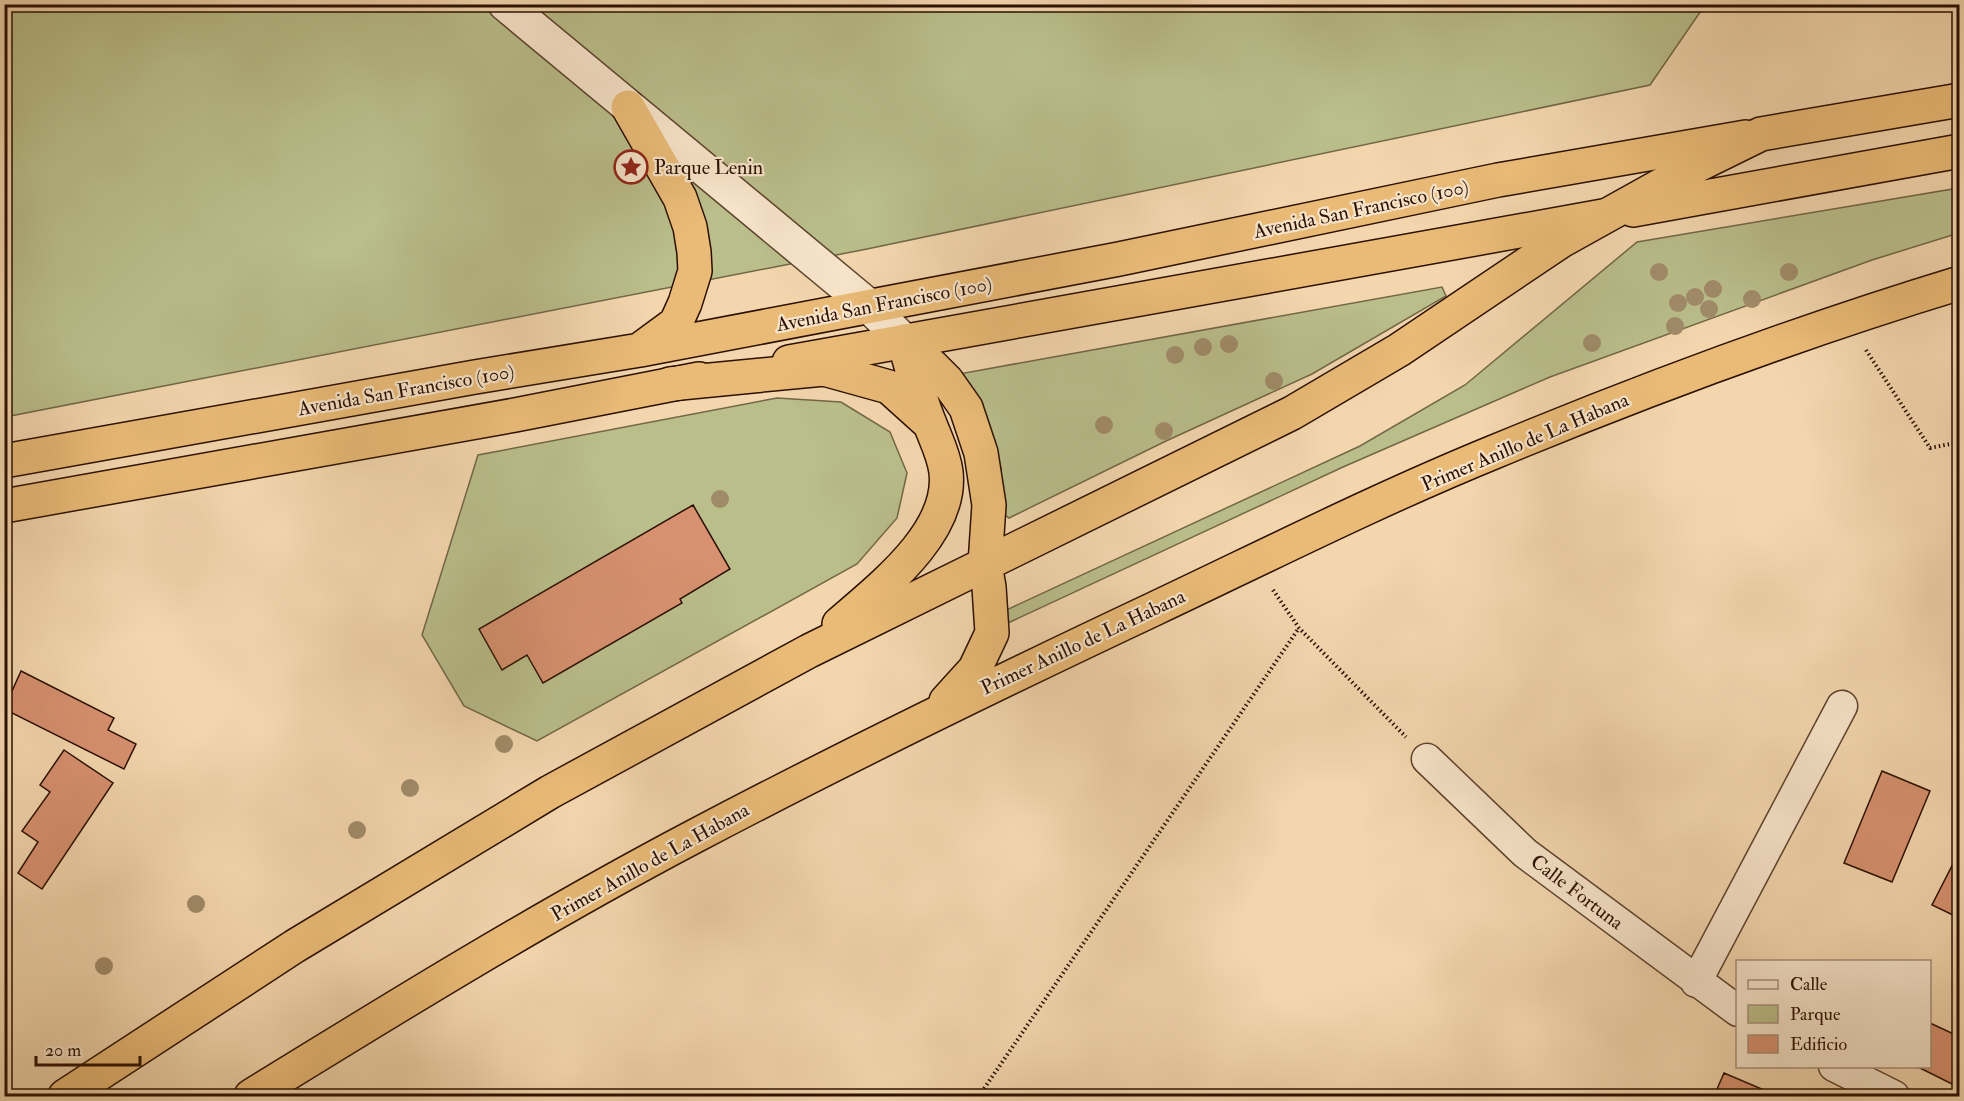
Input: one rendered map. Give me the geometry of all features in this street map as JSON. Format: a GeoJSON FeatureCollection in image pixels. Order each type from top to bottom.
{"type":"FeatureCollection","features":[{"type":"Feature","properties":{"kind":"highway","name":"Avenida San Francisco (100)"},"geometry":{"type":"LineString","coordinates":[[4,461],[640,350],[1119,259],[1498,180],[1959,100]]}},
{"type":"Feature","properties":{"kind":"highway"},"geometry":{"type":"LineString","coordinates":[[628,107],[680,198],[690,227],[695,271],[676,323],[640,350]]}},
{"type":"Feature","properties":{"kind":"highway"},"geometry":{"type":"LineString","coordinates":[[65,1096],[295,946],[550,792],[809,651],[1292,413],[1399,350],[1561,241],[1694,166],[1761,134]]}},
{"type":"Feature","properties":{"kind":"highway","name":"Avenida San Francisco (100)"},"geometry":{"type":"LineString","coordinates":[[4,506],[1959,151]]}},
{"type":"Feature","properties":{"kind":"highway","name":"Primer Anillo de La Habana"},"geometry":{"type":"LineString","coordinates":[[251,1096],[422,990],[599,888],[934,713],[1259,559],[1491,454],[1661,386],[1846,319],[1959,283]]}},
{"type":"Feature","properties":{"kind":"highway"},"geometry":{"type":"LineString","coordinates":[[809,651],[916,550],[935,523],[945,496],[946,474],[943,455],[929,424],[904,341]]}},
{"type":"Feature","properties":{"kind":"highway"},"geometry":{"type":"LineString","coordinates":[[904,341],[947,381],[966,408],[981,453],[989,505],[985,564],[992,633],[975,669],[934,713]]}},
{"type":"Feature","properties":{"kind":"highway"},"geometry":{"type":"LineString","coordinates":[[669,384],[825,369],[889,387],[929,424]]}},
{"type":"Feature","properties":{"kind":"street"},"geometry":{"type":"LineString","coordinates":[[505,4],[869,306],[904,341]]}},
{"type":"Feature","properties":{"kind":"street"},"geometry":{"type":"LineString","coordinates":[[1696,982],[1842,706]]}},
{"type":"Feature","properties":{"kind":"street","name":"Calle Fortuna"},"geometry":{"type":"LineString","coordinates":[[1427,759],[1525,853],[1736,1010]]}},
{"type":"Feature","properties":{"kind":"street"},"geometry":{"type":"LineString","coordinates":[[1838,1068],[1894,1096]]}},
{"type":"Feature","properties":{"kind":"path"},"geometry":{"type":"LineString","coordinates":[[1846,319],[1929,448],[1959,442]]}},
{"type":"Feature","properties":{"kind":"path"},"geometry":{"type":"LineString","coordinates":[[1259,559],[1276,596],[1299,628],[1427,759]]}},
{"type":"Feature","properties":{"kind":"path"},"geometry":{"type":"LineString","coordinates":[[979,1096],[1299,628]]}},
{"type":"Feature","properties":{"kind":"green space","name":"Parque Lenin"},"geometry":{"type":"Polygon","coordinates":[[[4,5],[1705,5],[1650,85],[867,249],[5,417],[4,5]]]}},
{"type":"Feature","properties":{"kind":"green space"},"geometry":{"type":"Polygon","coordinates":[[[1959,188],[1959,233],[1872,260],[1550,377],[1343,467],[1008,623],[1002,612],[1360,446],[1465,385],[1637,242],[1959,188]]]}},
{"type":"Feature","properties":{"kind":"green space"},"geometry":{"type":"Polygon","coordinates":[[[1442,287],[1446,296],[1312,374],[1166,441],[1009,518],[999,510],[1001,468],[989,425],[959,374],[1442,287]]]}},
{"type":"Feature","properties":{"kind":"green space"},"geometry":{"type":"Polygon","coordinates":[[[777,398],[841,402],[890,432],[907,473],[897,518],[857,564],[537,741],[464,706],[422,635],[478,455],[777,398]]]}},
{"type":"Feature","properties":{"kind":"building"},"geometry":{"type":"Polygon","coordinates":[[[693,505],[730,569],[680,599],[682,603],[543,683],[527,655],[502,670],[479,629],[693,505]]]}},
{"type":"Feature","properties":{"kind":"building"},"geometry":{"type":"Polygon","coordinates":[[[21,671],[114,718],[108,730],[136,744],[124,769],[4,709],[21,671]]]}},
{"type":"Feature","properties":{"kind":"building"},"geometry":{"type":"Polygon","coordinates":[[[64,750],[113,783],[42,889],[18,873],[38,842],[22,831],[50,792],[40,785],[64,750]]]}},
{"type":"Feature","properties":{"kind":"building"},"geometry":{"type":"Polygon","coordinates":[[[1882,771],[1930,791],[1892,882],[1844,863],[1882,771]]]}},
{"type":"Feature","properties":{"kind":"building"},"geometry":{"type":"Polygon","coordinates":[[[1960,850],[1960,918],[1959,918],[1932,905],[1960,850]]]}},
{"type":"Feature","properties":{"kind":"building"},"geometry":{"type":"Polygon","coordinates":[[[1931,1023],[1960,1037],[1960,1079],[1956,1086],[1920,1068],[1931,1068],[1931,1023]]]}},
{"type":"Feature","properties":{"kind":"building"},"geometry":{"type":"Polygon","coordinates":[[[1724,1073],[1778,1096],[1714,1096],[1724,1073]]]}},
{"type":"Feature","properties":{"kind":"place","name":"Parque Lenin"},"geometry":{"type":"Point","coordinates":[631,167]}}]}
